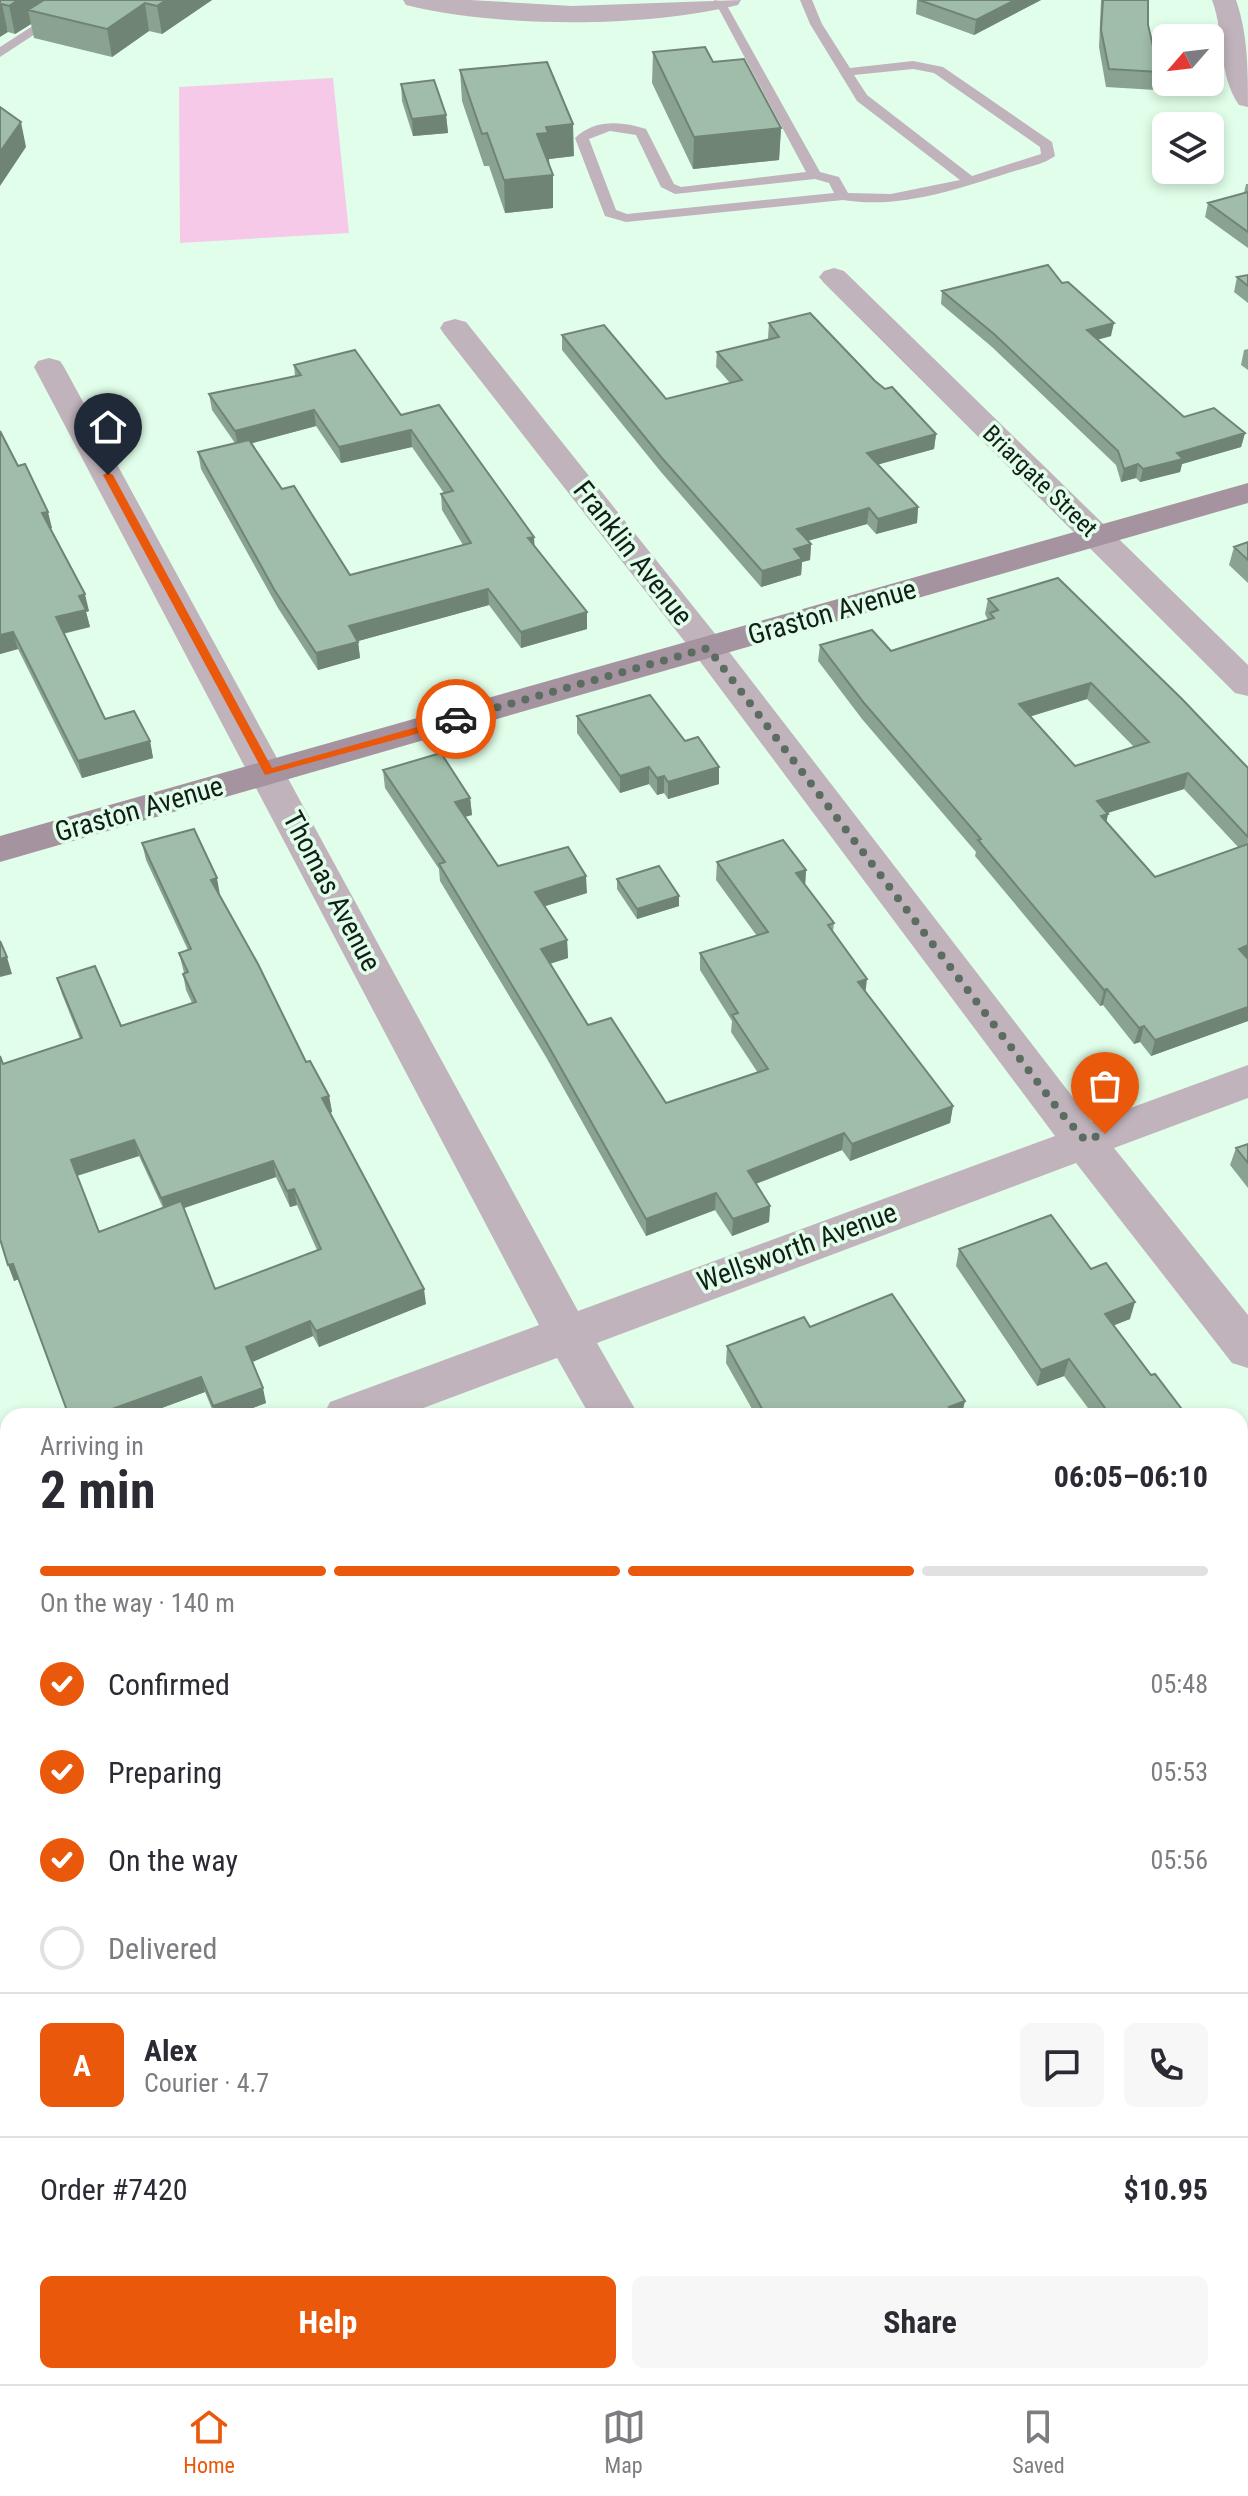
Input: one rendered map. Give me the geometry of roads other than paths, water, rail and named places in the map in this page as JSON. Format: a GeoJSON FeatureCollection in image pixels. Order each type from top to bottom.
{"type":"FeatureCollection","features":[{"type":"Feature","properties":{"kind":"street"},"geometry":{"type":"LineString","coordinates":[[415,0],[526,12],[597,13],[724,1]]}},
{"type":"Feature","properties":{"kind":"street"},"geometry":{"type":"LineString","coordinates":[[1224,0],[1232,18],[1236,76],[1248,99]]}},
{"type":"Feature","properties":{"kind":"street","name":"Briargate Street"},"geometry":{"type":"LineString","coordinates":[[834,277],[1248,685]]}},
{"type":"Feature","properties":{"kind":"street","name":"Franklin Avenue"},"geometry":{"type":"LineString","coordinates":[[455,328],[708,648],[1041,1088],[1248,1349]]}},
{"type":"Feature","properties":{"kind":"street","name":"Thomas Avenue"},"geometry":{"type":"LineString","coordinates":[[49,367],[567,1333],[610,1408]]}},
{"type":"Feature","properties":{"kind":"street","name":"Graston Avenue"},"geometry":{"type":"LineString","coordinates":[[0,849],[1248,493]]}},
{"type":"Feature","properties":{"kind":"street","name":"Wellsworth Avenue"},"geometry":{"type":"LineString","coordinates":[[368,1408],[1248,1081]]}},
{"type":"Feature","properties":{"kind":"lane"},"geometry":{"type":"LineString","coordinates":[[0,53],[81,0]]}},
{"type":"Feature","properties":{"kind":"lane"},"geometry":{"type":"LineString","coordinates":[[806,0],[816,24],[862,98],[970,181]]}},
{"type":"Feature","properties":{"kind":"lane"},"geometry":{"type":"LineString","coordinates":[[724,1],[815,175]]}},
{"type":"Feature","properties":{"kind":"lane"},"geometry":{"type":"LineString","coordinates":[[843,196],[834,180],[815,175],[680,191],[668,187],[641,132],[628,127],[591,130],[582,138],[610,213],[626,218],[843,196],[870,202],[926,193],[1048,156],[1047,145],[938,70],[913,65],[846,72]]}}]}
